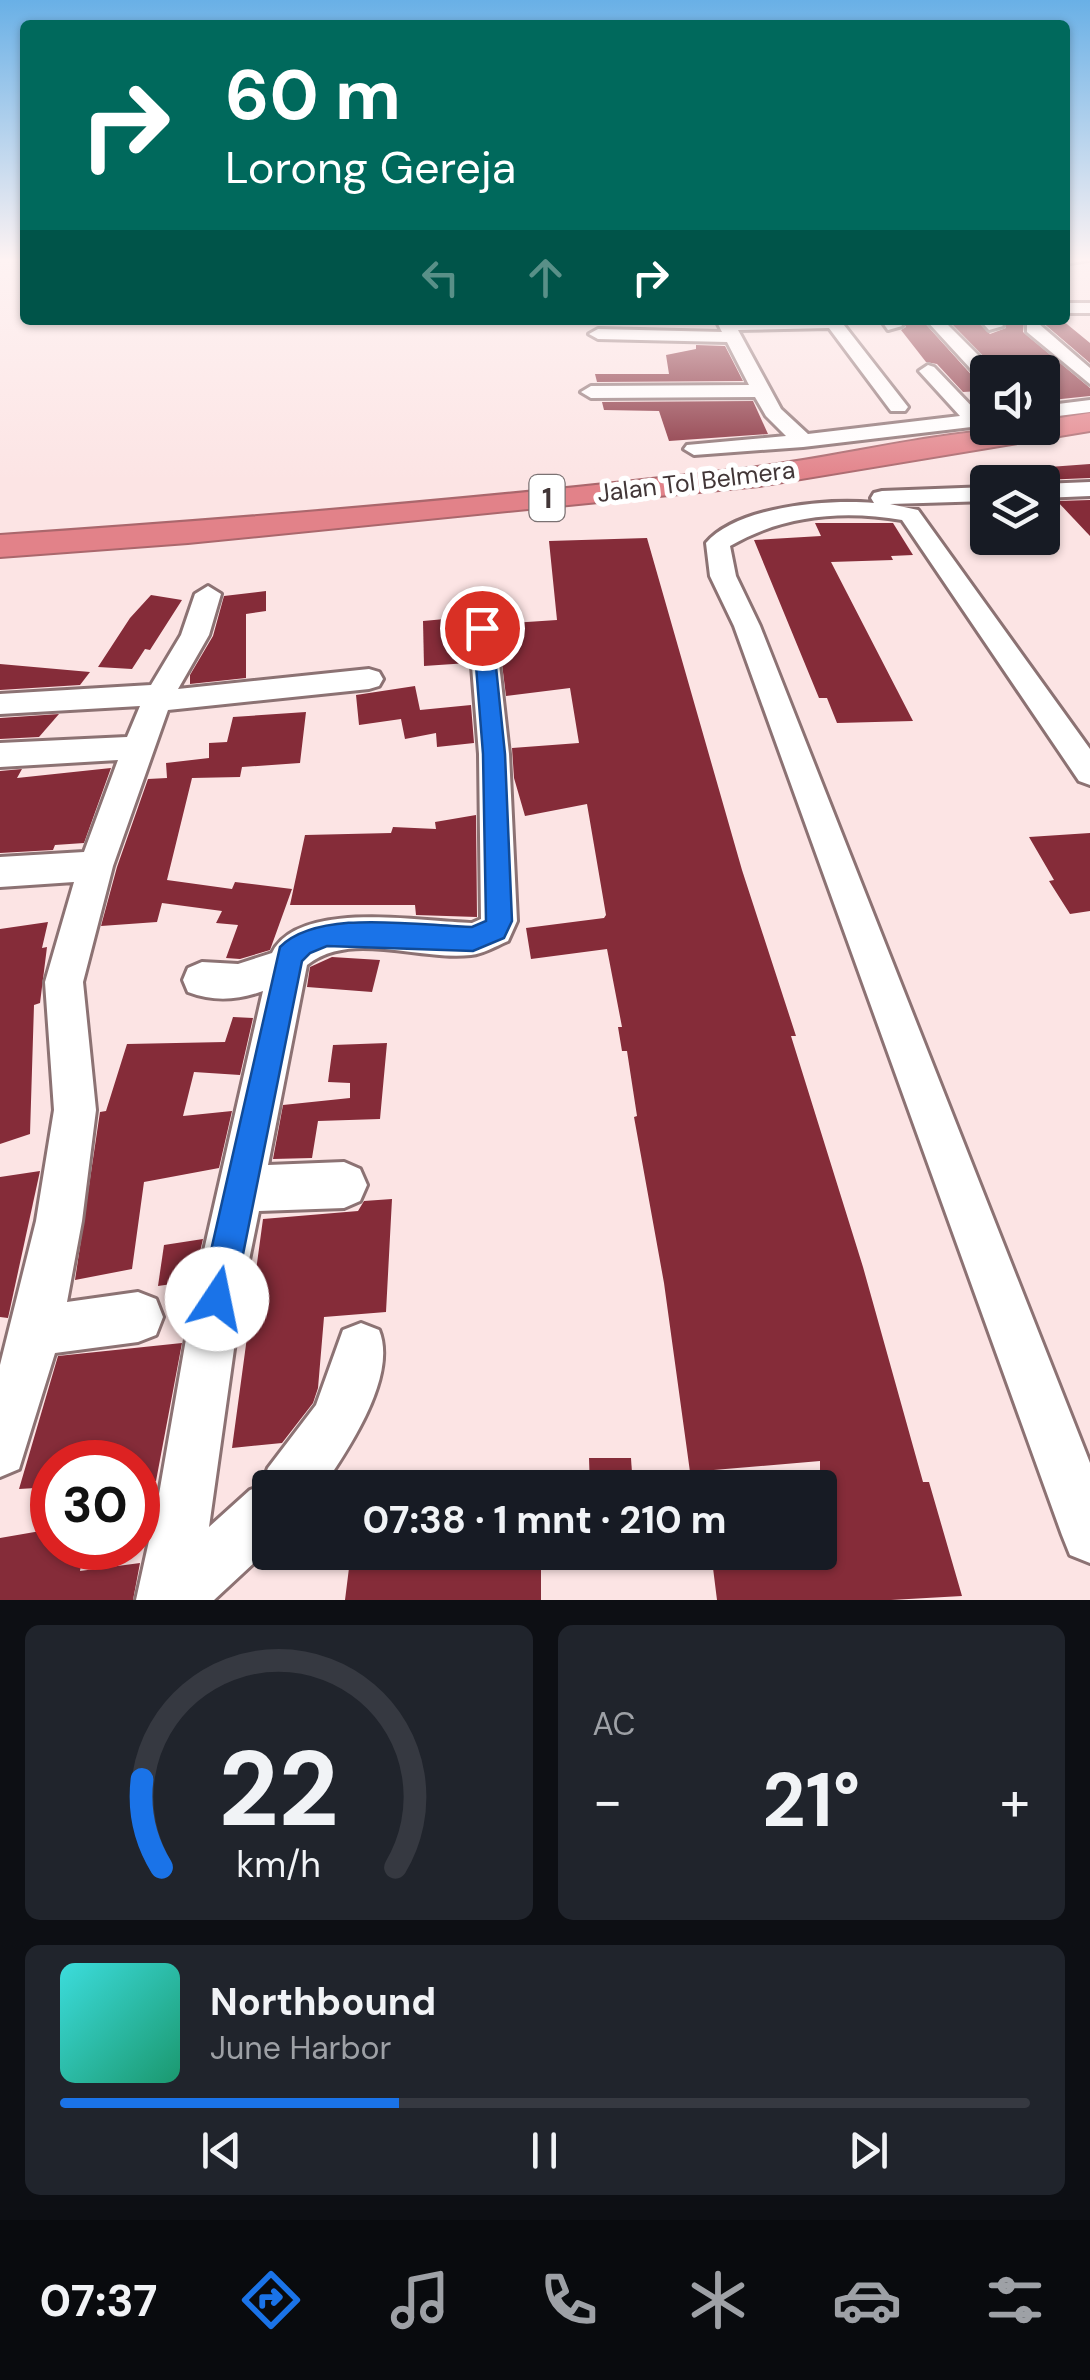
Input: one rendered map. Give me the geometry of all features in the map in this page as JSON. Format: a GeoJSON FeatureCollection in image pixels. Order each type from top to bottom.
{"type":"FeatureCollection","features":[{"type":"Feature","properties":{"kind":"highway","name":"Jalan Tol Belmera"},"geometry":{"type":"LineString","coordinates":[[0,546],[226,529],[759,476],[1090,422]]}},
{"type":"Feature","properties":{"kind":"highway","name":"Jalan Tol Belmera"},"geometry":{"type":"LineString","coordinates":[[0,562],[221,545],[765,489],[1090,440]]}},
{"type":"Feature","properties":{"kind":"street"},"geometry":{"type":"LineString","coordinates":[[841,333],[898,408]]}},
{"type":"Feature","properties":{"kind":"street"},"geometry":{"type":"LineString","coordinates":[[946,333],[970,357]]}},
{"type":"Feature","properties":{"kind":"street"},"geometry":{"type":"LineString","coordinates":[[1038,333],[1090,378]]}},
{"type":"Feature","properties":{"kind":"street"},"geometry":{"type":"LineString","coordinates":[[598,334],[733,334]]}},
{"type":"Feature","properties":{"kind":"street"},"geometry":{"type":"LineString","coordinates":[[661,353],[733,334]]}},
{"type":"Feature","properties":{"kind":"street"},"geometry":{"type":"LineString","coordinates":[[733,334],[761,391],[764,412],[803,441]]}},
{"type":"Feature","properties":{"kind":"street"},"geometry":{"type":"LineString","coordinates":[[928,371],[970,410]]}},
{"type":"Feature","properties":{"kind":"street"},"geometry":{"type":"LineString","coordinates":[[591,392],[761,391]]}},
{"type":"Feature","properties":{"kind":"street"},"geometry":{"type":"LineString","coordinates":[[1060,410],[1090,406]]}},
{"type":"Feature","properties":{"kind":"street"},"geometry":{"type":"LineString","coordinates":[[694,449],[970,421]]}},
{"type":"Feature","properties":{"kind":"street"},"geometry":{"type":"LineString","coordinates":[[1060,490],[1090,488]]}},
{"type":"Feature","properties":{"kind":"street"},"geometry":{"type":"LineString","coordinates":[[836,499],[970,495]]}},
{"type":"Feature","properties":{"kind":"street"},"geometry":{"type":"LineString","coordinates":[[1090,774],[910,516],[859,508],[808,513],[739,528],[718,543],[724,576],[1090,1534]]}},
{"type":"Feature","properties":{"kind":"street"},"geometry":{"type":"LineString","coordinates":[[0,1450],[36,1331],[76,1110],[64,982],[96,866],[138,748],[158,697],[187,652],[208,594]]}},
{"type":"Feature","properties":{"kind":"street"},"geometry":{"type":"LineString","coordinates":[[168,1600],[238,1189],[287,966],[300,944],[326,934],[473,939],[495,930],[499,921],[500,862],[482,628]]}},
{"type":"Feature","properties":{"kind":"street"},"geometry":{"type":"LineString","coordinates":[[0,704],[200,698],[369,679]]}},
{"type":"Feature","properties":{"kind":"street"},"geometry":{"type":"LineString","coordinates":[[0,755],[138,748]]}},
{"type":"Feature","properties":{"kind":"street"},"geometry":{"type":"LineString","coordinates":[[0,872],[96,866]]}},
{"type":"Feature","properties":{"kind":"street"},"geometry":{"type":"LineString","coordinates":[[202,980],[238,982],[287,966]]}},
{"type":"Feature","properties":{"kind":"street"},"geometry":{"type":"LineString","coordinates":[[238,1189],[344,1185]]}},
{"type":"Feature","properties":{"kind":"street"},"geometry":{"type":"LineString","coordinates":[[36,1331],[138,1318]]}},
{"type":"Feature","properties":{"kind":"street"},"geometry":{"type":"LineString","coordinates":[[301,1470],[337,1421],[361,1348]]}},
{"type":"Feature","properties":{"kind":"street"},"geometry":{"type":"LineString","coordinates":[[168,1600],[252,1526]]}},
{"type":"Feature","properties":{"kind":"building"},"geometry":{"type":"Polygon","coordinates":[[[903,333],[933,333],[970,373],[970,392],[963,392],[937,364],[926,362],[903,333]]]}},
{"type":"Feature","properties":{"kind":"building"},"geometry":{"type":"Polygon","coordinates":[[[960,333],[990,334],[1024,333],[1051,355],[982,355],[960,333]]]}},
{"type":"Feature","properties":{"kind":"building"},"geometry":{"type":"Polygon","coordinates":[[[1055,333],[1077,333],[1090,343],[1090,363],[1055,333]]]}},
{"type":"Feature","properties":{"kind":"building"},"geometry":{"type":"Polygon","coordinates":[[[696,345],[725,346],[743,381],[597,382],[595,374],[669,374],[666,355],[696,349],[696,345]]]}},
{"type":"Feature","properties":{"kind":"building"},"geometry":{"type":"Polygon","coordinates":[[[1060,363],[1090,388],[1090,396],[1060,399],[1060,363]]]}},
{"type":"Feature","properties":{"kind":"building"},"geometry":{"type":"Polygon","coordinates":[[[753,401],[768,434],[669,441],[659,411],[604,410],[602,402],[753,401]]]}},
{"type":"Feature","properties":{"kind":"building"},"geometry":{"type":"Polygon","coordinates":[[[1090,464],[1090,478],[1060,479],[1060,466],[1090,464]]]}},
{"type":"Feature","properties":{"kind":"building"},"geometry":{"type":"Polygon","coordinates":[[[1090,500],[1090,536],[1060,504],[1060,501],[1090,500]]]}},
{"type":"Feature","properties":{"kind":"building"},"geometry":{"type":"Polygon","coordinates":[[[815,523],[893,523],[913,555],[891,556],[893,560],[831,562],[913,721],[837,723],[827,698],[819,698],[754,540],[821,536],[815,523]]]}},
{"type":"Feature","properties":{"kind":"building"},"geometry":{"type":"Polygon","coordinates":[[[647,538],[742,870],[796,1036],[791,1036],[863,1267],[923,1482],[929,1482],[962,1596],[717,1600],[713,1570],[837,1570],[837,1470],[820,1470],[820,1461],[690,1470],[664,1283],[607,949],[531,959],[526,928],[606,915],[587,804],[525,816],[514,778],[512,748],[579,743],[570,688],[506,696],[497,624],[557,620],[549,541],[647,538]]]}},
{"type":"Feature","properties":{"kind":"building"},"geometry":{"type":"Polygon","coordinates":[[[266,591],[266,611],[246,614],[246,678],[190,684],[190,675],[213,636],[224,596],[266,591]]]}},
{"type":"Feature","properties":{"kind":"building"},"geometry":{"type":"Polygon","coordinates":[[[151,595],[182,600],[150,650],[145,649],[132,669],[98,667],[130,618],[151,595]]]}},
{"type":"Feature","properties":{"kind":"building"},"geometry":{"type":"Polygon","coordinates":[[[467,617],[468,663],[424,666],[423,621],[467,617]]]}},
{"type":"Feature","properties":{"kind":"building"},"geometry":{"type":"Polygon","coordinates":[[[0,664],[90,672],[80,685],[0,690],[0,664]]]}},
{"type":"Feature","properties":{"kind":"building"},"geometry":{"type":"Polygon","coordinates":[[[415,686],[420,710],[471,705],[474,743],[437,747],[436,733],[405,739],[401,719],[359,725],[356,695],[415,686]]]}},
{"type":"Feature","properties":{"kind":"building"},"geometry":{"type":"Polygon","coordinates":[[[306,712],[300,763],[242,767],[240,777],[192,778],[167,880],[232,889],[235,882],[292,889],[270,950],[240,959],[226,958],[238,925],[216,923],[222,911],[162,903],[157,922],[101,926],[148,779],[167,778],[166,763],[209,758],[209,743],[227,742],[233,717],[306,712]]]}},
{"type":"Feature","properties":{"kind":"building"},"geometry":{"type":"Polygon","coordinates":[[[59,714],[39,737],[0,739],[0,718],[59,714]]]}},
{"type":"Feature","properties":{"kind":"building"},"geometry":{"type":"Polygon","coordinates":[[[111,768],[84,843],[55,845],[53,850],[0,853],[0,771],[22,769],[17,778],[111,768]]]}},
{"type":"Feature","properties":{"kind":"building"},"geometry":{"type":"Polygon","coordinates":[[[476,815],[477,917],[416,915],[415,905],[290,905],[305,835],[391,833],[393,827],[436,829],[435,822],[476,815]]]}},
{"type":"Feature","properties":{"kind":"building"},"geometry":{"type":"Polygon","coordinates":[[[1090,833],[1090,911],[1070,914],[1049,881],[1054,880],[1029,837],[1090,833]]]}},
{"type":"Feature","properties":{"kind":"building"},"geometry":{"type":"Polygon","coordinates":[[[48,922],[42,948],[47,947],[40,1003],[34,1005],[30,1134],[0,1144],[0,929],[48,922]]]}},
{"type":"Feature","properties":{"kind":"building"},"geometry":{"type":"Polygon","coordinates":[[[332,957],[380,960],[372,992],[307,987],[310,967],[332,957]]]}},
{"type":"Feature","properties":{"kind":"building"},"geometry":{"type":"Polygon","coordinates":[[[233,1017],[253,1018],[240,1075],[194,1072],[183,1116],[232,1111],[219,1168],[144,1182],[132,1269],[75,1280],[100,1112],[106,1111],[127,1044],[225,1042],[233,1017]]]}},
{"type":"Feature","properties":{"kind":"building"},"geometry":{"type":"Polygon","coordinates":[[[387,1043],[380,1119],[318,1121],[312,1158],[273,1159],[283,1105],[350,1098],[350,1083],[328,1082],[333,1045],[387,1043]]]}},
{"type":"Feature","properties":{"kind":"building"},"geometry":{"type":"Polygon","coordinates":[[[40,1171],[8,1318],[0,1317],[0,1177],[40,1171]]]}},
{"type":"Feature","properties":{"kind":"building"},"geometry":{"type":"Polygon","coordinates":[[[392,1199],[386,1312],[324,1317],[318,1388],[313,1403],[282,1443],[232,1448],[263,1219],[358,1211],[364,1201],[392,1199]]]}},
{"type":"Feature","properties":{"kind":"building"},"geometry":{"type":"Polygon","coordinates":[[[203,1239],[193,1281],[158,1286],[164,1245],[203,1239]]]}},
{"type":"Feature","properties":{"kind":"building"},"geometry":{"type":"Polygon","coordinates":[[[182,1343],[160,1460],[160,1440],[33,1440],[58,1356],[182,1343]]]}},
{"type":"Feature","properties":{"kind":"building"},"geometry":{"type":"Polygon","coordinates":[[[30,1451],[30,1488],[19,1489],[30,1451]]]}},
{"type":"Feature","properties":{"kind":"building"},"geometry":{"type":"Polygon","coordinates":[[[589,1458],[631,1458],[632,1470],[589,1470],[589,1458]]]}},
{"type":"Feature","properties":{"kind":"building"},"geometry":{"type":"Polygon","coordinates":[[[30,1533],[30,1570],[139,1570],[133,1600],[0,1600],[0,1538],[30,1533]]]}},
{"type":"Feature","properties":{"kind":"building"},"geometry":{"type":"Polygon","coordinates":[[[349,1570],[541,1570],[541,1600],[345,1600],[349,1570]]]}},
{"type":"Feature","properties":{"kind":"route"},"geometry":{"type":"LineString","coordinates":[[217,1299],[290,956],[300,944],[326,934],[473,939],[495,930],[499,921],[494,754],[482,628]]}}]}
